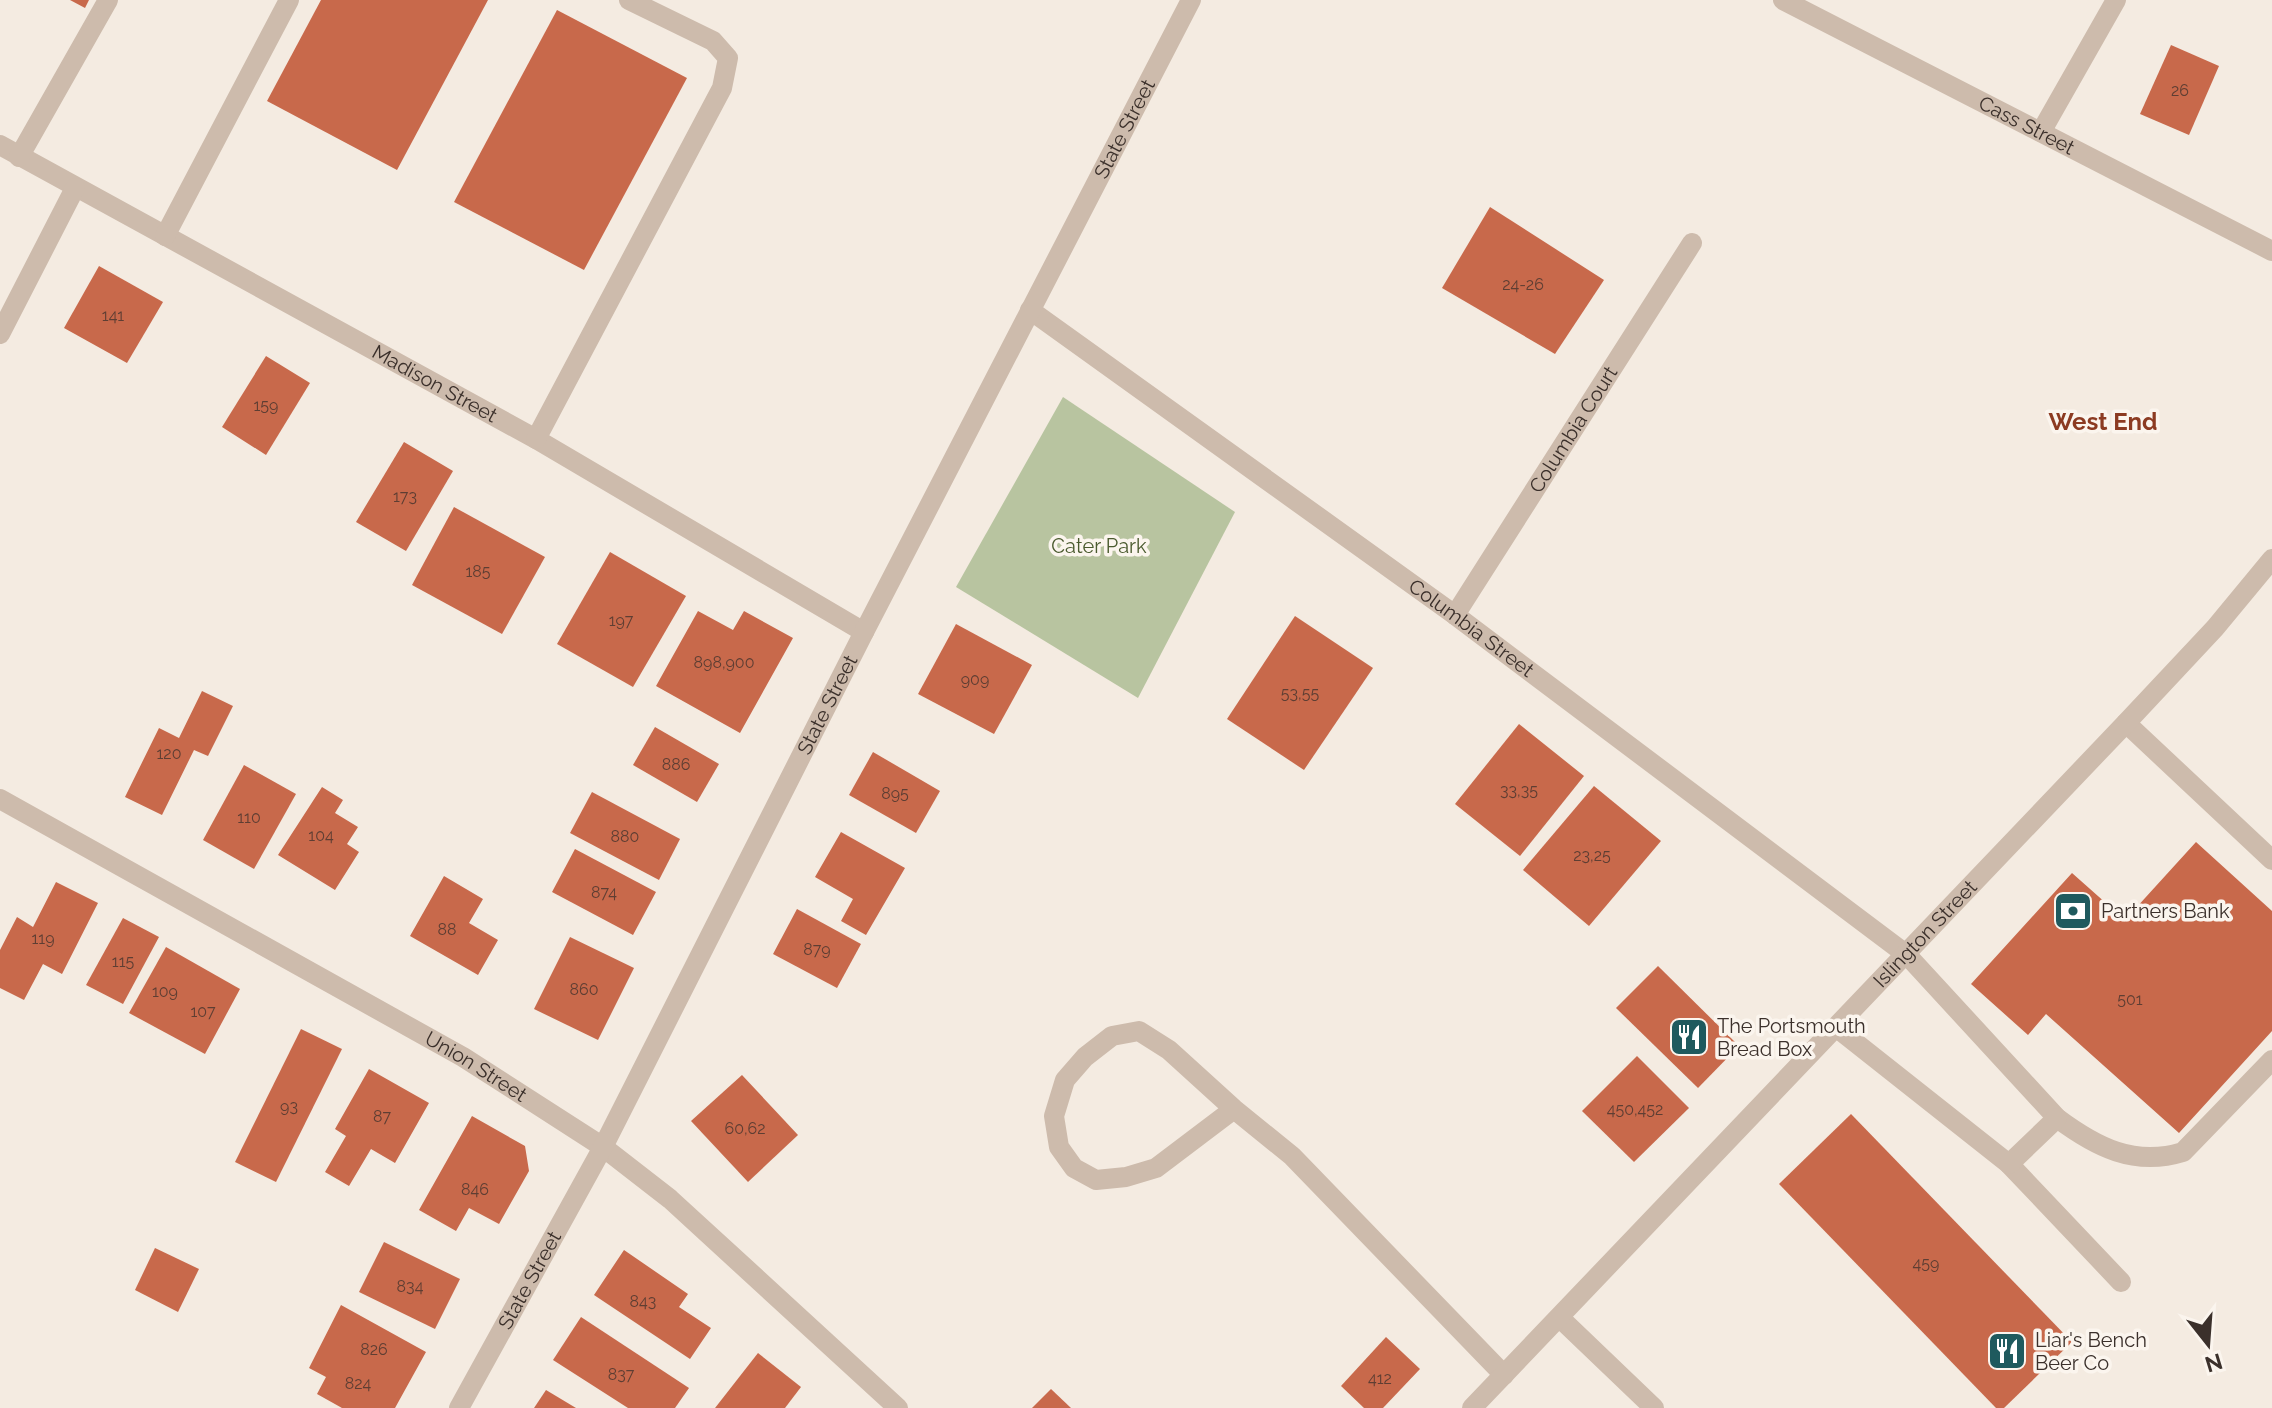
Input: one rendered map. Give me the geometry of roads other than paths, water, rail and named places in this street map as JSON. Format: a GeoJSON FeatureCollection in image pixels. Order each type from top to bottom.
{"type":"FeatureCollection","features":[{"type":"Feature","properties":{"kind":"street"},"geometry":{"type":"LineString","coordinates":[[19,157],[108,0]]}},
{"type":"Feature","properties":{"kind":"street"},"geometry":{"type":"LineString","coordinates":[[165,236],[289,0]]}},
{"type":"Feature","properties":{"kind":"street"},"geometry":{"type":"LineString","coordinates":[[536,439],[722,88],[728,58],[713,41],[629,0]]}},
{"type":"Feature","properties":{"kind":"street","name":"State Street"},"geometry":{"type":"LineString","coordinates":[[459,1408],[603,1147],[864,632],[1191,0]]}},
{"type":"Feature","properties":{"kind":"street","name":"Cass Street"},"geometry":{"type":"LineString","coordinates":[[1783,0],[2272,251]]}},
{"type":"Feature","properties":{"kind":"street"},"geometry":{"type":"LineString","coordinates":[[2041,132],[2116,0]]}},
{"type":"Feature","properties":{"kind":"street","name":"Madison Street"},"geometry":{"type":"LineString","coordinates":[[0,145],[536,439],[864,632]]}},
{"type":"Feature","properties":{"kind":"street"},"geometry":{"type":"LineString","coordinates":[[0,334],[75,188]]}},
{"type":"Feature","properties":{"kind":"street","name":"Columbia Court"},"geometry":{"type":"LineString","coordinates":[[1455,615],[1692,243]]}},
{"type":"Feature","properties":{"kind":"street","name":"Columbia Street"},"geometry":{"type":"LineString","coordinates":[[1030,310],[1455,615],[1907,955],[2057,1118],[2083,1138],[2139,1158],[2164,1158],[2183,1152],[2272,1060]]}},
{"type":"Feature","properties":{"kind":"street","name":"Islington Street"},"geometry":{"type":"LineString","coordinates":[[1472,1408],[2126,723],[2215,628],[2272,559]]}},
{"type":"Feature","properties":{"kind":"street"},"geometry":{"type":"LineString","coordinates":[[2126,723],[2272,860]]}},
{"type":"Feature","properties":{"kind":"street","name":"Union Street"},"geometry":{"type":"LineString","coordinates":[[0,799],[463,1057],[603,1147],[670,1199],[898,1408]]}},
{"type":"Feature","properties":{"kind":"street"},"geometry":{"type":"LineString","coordinates":[[1837,1028],[2009,1164],[2121,1282]]}},
{"type":"Feature","properties":{"kind":"street"},"geometry":{"type":"LineString","coordinates":[[1234,1109],[1156,1168],[1126,1177],[1096,1180],[1074,1168],[1059,1147],[1054,1116],[1065,1080],[1085,1057],[1112,1036],[1139,1031],[1169,1050],[1292,1156],[1504,1375]]}},
{"type":"Feature","properties":{"kind":"street"},"geometry":{"type":"LineString","coordinates":[[2009,1164],[2057,1118]]}},
{"type":"Feature","properties":{"kind":"street"},"geometry":{"type":"LineString","coordinates":[[1560,1318],[1654,1408]]}},
{"type":"Feature","properties":{"kind":"place","name":"Partners Bank"},"geometry":{"type":"Point","coordinates":[2073,911]}},
{"type":"Feature","properties":{"kind":"place","name":"The Portsmouth Bread Box"},"geometry":{"type":"Point","coordinates":[1689,1037]}},
{"type":"Feature","properties":{"kind":"place","name":"Liar's Bench Beer Co"},"geometry":{"type":"Point","coordinates":[2007,1351]}},
{"type":"Feature","properties":{"kind":"district","name":"West End"},"geometry":{"type":"Point","coordinates":[2103,422]}},
{"type":"Feature","properties":{"kind":"park label","name":"Cater Park"},"geometry":{"type":"Point","coordinates":[1099,546]}}]}
